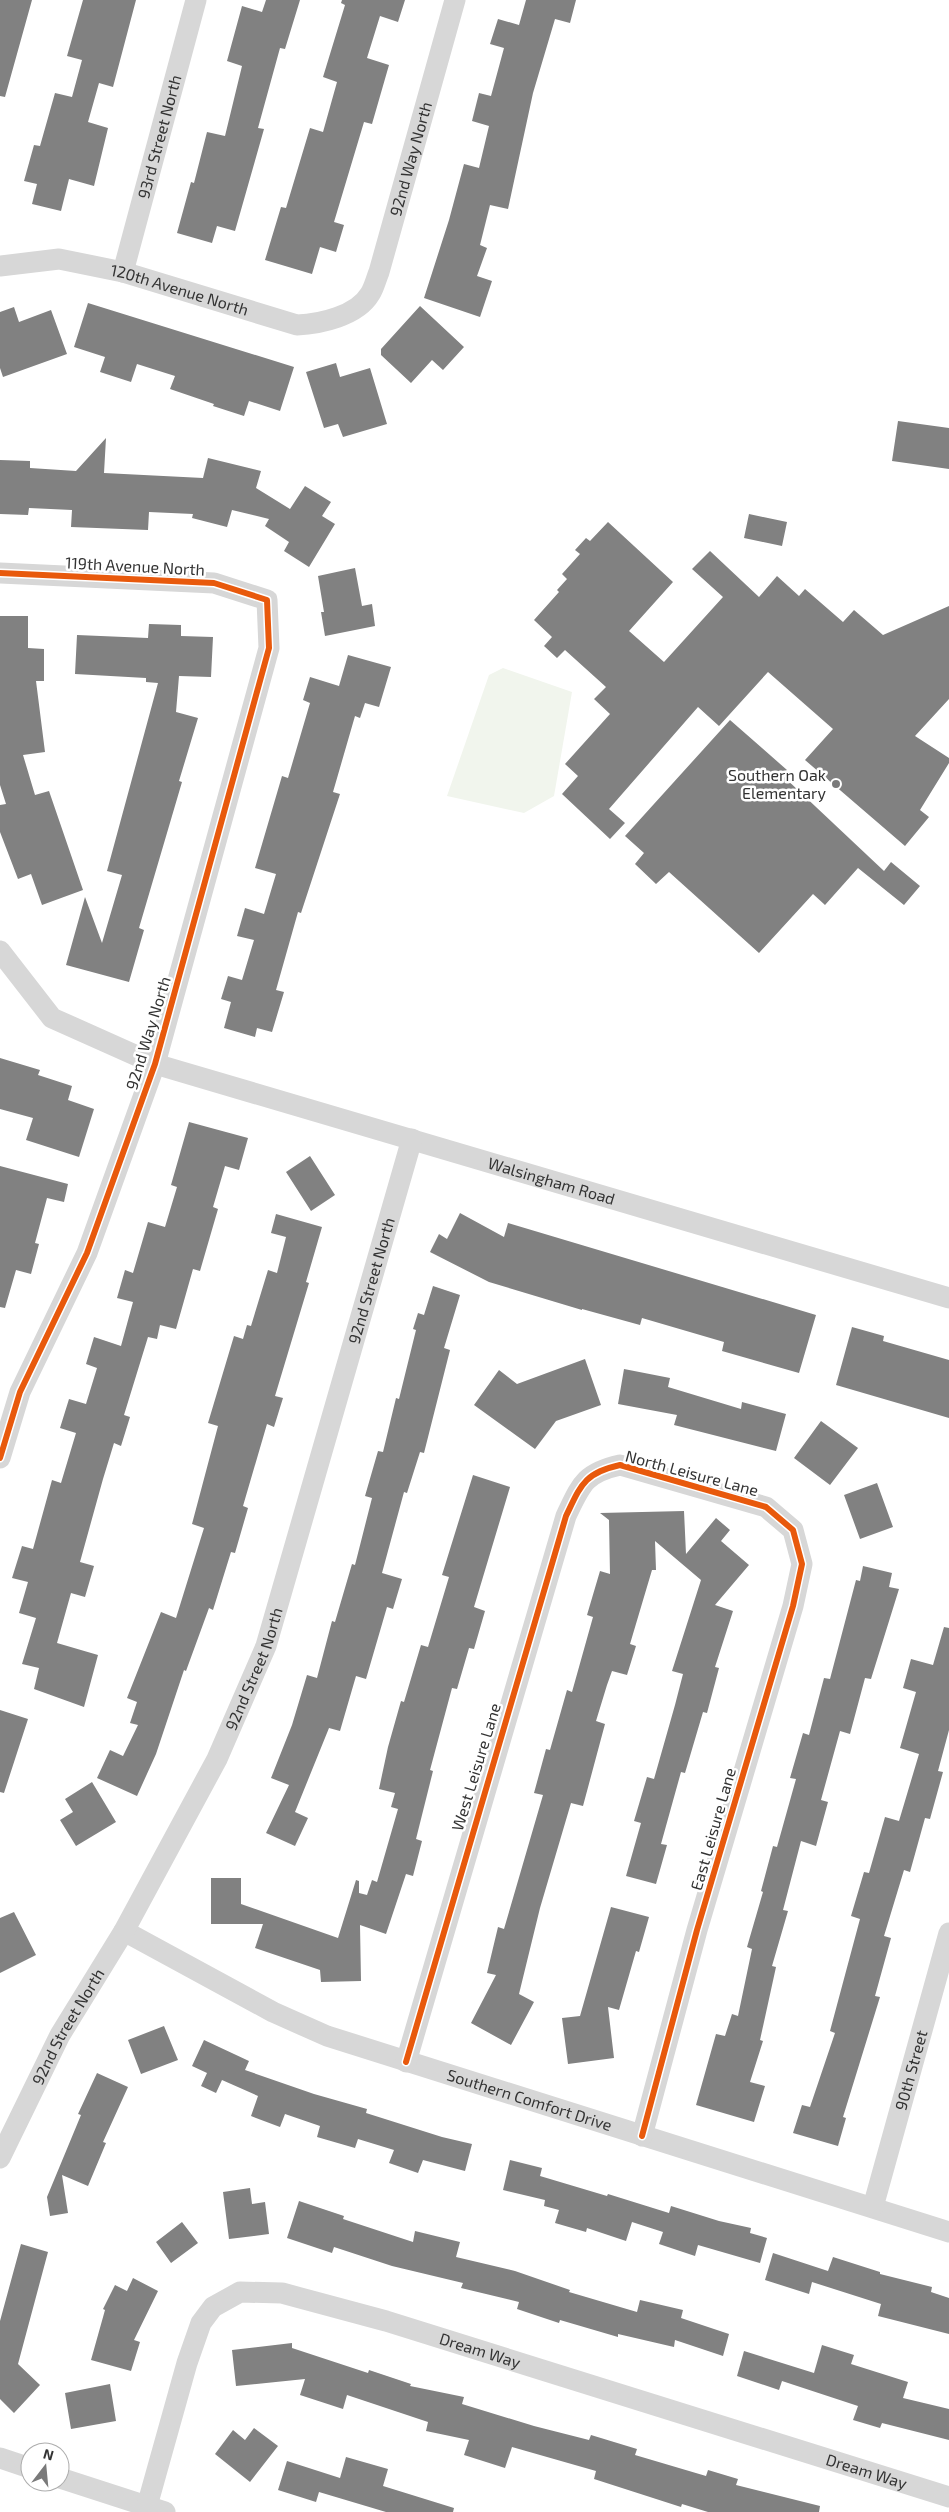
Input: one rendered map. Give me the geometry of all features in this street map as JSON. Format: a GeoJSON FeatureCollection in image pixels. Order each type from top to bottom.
{"type":"FeatureCollection","features":[{"type":"Feature","properties":{"kind":"street","name":"93rd Street North"},"geometry":{"type":"LineString","coordinates":[[123,272],[196,0]]}},
{"type":"Feature","properties":{"kind":"street","name":"92nd Way North"},"geometry":{"type":"LineString","coordinates":[[354,309],[370,296],[379,272],[455,0]]}},
{"type":"Feature","properties":{"kind":"street","name":"120th Avenue North"},"geometry":{"type":"LineString","coordinates":[[0,266],[59,259],[123,272],[297,325],[318,324],[354,309]]}},
{"type":"Feature","properties":{"kind":"street","name":"119th Avenue North"},"geometry":{"type":"LineString","coordinates":[[0,573],[214,583],[267,600]]}},
{"type":"Feature","properties":{"kind":"street","name":"92nd Way North"},"geometry":{"type":"LineString","coordinates":[[0,1458],[20,1392],[87,1253],[155,1064],[269,648],[267,600]]}},
{"type":"Feature","properties":{"kind":"street","name":"Walsingham Road"},"geometry":{"type":"LineString","coordinates":[[0,951],[52,1018],[155,1064],[949,1298]]}},
{"type":"Feature","properties":{"kind":"street","name":"92nd Street North"},"geometry":{"type":"LineString","coordinates":[[0,2158],[60,2035],[124,1931],[217,1759],[266,1646],[412,1139]]}},
{"type":"Feature","properties":{"kind":"street","name":"North Leisure Lane"},"geometry":{"type":"LineString","coordinates":[[582,1484],[600,1470],[620,1465],[766,1507],[793,1530]]}},
{"type":"Feature","properties":{"kind":"street","name":"West Leisure Lane"},"geometry":{"type":"LineString","coordinates":[[406,2062],[566,1516],[582,1484]]}},
{"type":"Feature","properties":{"kind":"street","name":"East Leisure Lane"},"geometry":{"type":"LineString","coordinates":[[642,2136],[697,1930],[793,1606],[802,1564],[793,1530]]}},
{"type":"Feature","properties":{"kind":"street","name":"Southern Comfort Drive"},"geometry":{"type":"LineString","coordinates":[[124,1931],[282,2016],[327,2036],[949,2232]]}},
{"type":"Feature","properties":{"kind":"street","name":"90th Street"},"geometry":{"type":"LineString","coordinates":[[873,2207],[949,1933]]}},
{"type":"Feature","properties":{"kind":"street","name":"Dream Way"},"geometry":{"type":"LineString","coordinates":[[156,2509],[187,2363],[201,2323],[213,2307],[240,2292],[282,2293],[386,2321],[949,2497]]}},
{"type":"Feature","properties":{"kind":"street"},"geometry":{"type":"LineString","coordinates":[[0,2458],[20,2465]]}},
{"type":"Feature","properties":{"kind":"street"},"geometry":{"type":"LineString","coordinates":[[70,2481],[156,2509]]}},
{"type":"Feature","properties":{"kind":"shaded area"},"geometry":{"type":"Polygon","coordinates":[[[503,668],[572,692],[554,796],[524,813],[447,796],[489,675],[503,668]]]}},
{"type":"Feature","properties":{"kind":"building"},"geometry":{"type":"Polygon","coordinates":[[[0,0],[32,0],[5,97],[0,96],[0,0]]]}},
{"type":"Feature","properties":{"kind":"building"},"geometry":{"type":"Polygon","coordinates":[[[83,0],[136,0],[113,87],[99,83],[88,122],[108,128],[94,186],[69,179],[61,211],[32,204],[37,184],[24,181],[34,145],[40,146],[55,93],[72,97],[82,60],[67,56],[83,0]]]}},
{"type":"Feature","properties":{"kind":"building"},"geometry":{"type":"Polygon","coordinates":[[[266,0],[300,0],[285,49],[280,48],[258,128],[264,129],[235,231],[217,226],[212,243],[177,233],[191,182],[194,183],[207,132],[225,136],[242,66],[227,61],[242,6],[262,12],[266,0]]]}},
{"type":"Feature","properties":{"kind":"building"},"geometry":{"type":"Polygon","coordinates":[[[342,0],[405,0],[398,22],[380,16],[367,58],[389,65],[372,124],[364,122],[334,222],[344,225],[336,252],[320,247],[312,274],[265,260],[281,207],[286,208],[310,128],[323,132],[337,82],[323,77],[345,5],[341,3],[342,0]]]}},
{"type":"Feature","properties":{"kind":"building"},"geometry":{"type":"Polygon","coordinates":[[[526,0],[576,0],[570,23],[555,19],[533,93],[508,209],[490,205],[480,245],[487,248],[477,276],[492,281],[480,317],[424,298],[449,220],[464,164],[479,168],[489,126],[472,121],[479,93],[491,96],[504,48],[490,44],[498,19],[519,25],[526,0]]]}},
{"type":"Feature","properties":{"kind":"building"},"geometry":{"type":"Polygon","coordinates":[[[88,303],[294,367],[280,411],[249,401],[244,416],[213,406],[214,404],[170,389],[175,376],[137,364],[131,382],[100,372],[105,357],[74,347],[88,303]]]}},
{"type":"Feature","properties":{"kind":"building"},"geometry":{"type":"Polygon","coordinates":[[[420,306],[464,347],[443,370],[432,360],[411,383],[381,355],[381,349],[420,306]]]}},
{"type":"Feature","properties":{"kind":"building"},"geometry":{"type":"Polygon","coordinates":[[[14,307],[19,322],[51,310],[67,354],[3,377],[0,368],[0,312],[14,307]]]}},
{"type":"Feature","properties":{"kind":"building"},"geometry":{"type":"Polygon","coordinates":[[[336,363],[340,377],[370,368],[387,424],[343,437],[338,424],[324,428],[306,372],[336,363]]]}},
{"type":"Feature","properties":{"kind":"building"},"geometry":{"type":"Polygon","coordinates":[[[898,421],[949,428],[949,469],[892,461],[898,421]]]}},
{"type":"Feature","properties":{"kind":"building"},"geometry":{"type":"Polygon","coordinates":[[[106,438],[104,473],[203,478],[208,458],[261,471],[256,488],[290,509],[305,486],[331,502],[322,516],[335,524],[309,567],[284,551],[289,542],[265,526],[269,519],[232,510],[227,527],[192,518],[193,514],[149,512],[148,530],[71,527],[72,510],[29,508],[28,515],[0,514],[0,460],[30,461],[30,468],[76,471],[106,438]]]}},
{"type":"Feature","properties":{"kind":"building"},"geometry":{"type":"Polygon","coordinates":[[[749,514],[787,522],[782,546],[744,538],[749,514]]]}},
{"type":"Feature","properties":{"kind":"building"},"geometry":{"type":"Polygon","coordinates":[[[608,522],[673,582],[629,631],[664,662],[723,597],[692,569],[710,551],[759,597],[777,576],[799,596],[805,589],[843,622],[854,610],[883,635],[949,606],[949,699],[915,736],[949,758],[949,763],[920,810],[929,817],[905,846],[805,760],[833,729],[768,672],[719,726],[698,707],[609,809],[625,823],[610,839],[562,794],[578,776],[565,764],[610,714],[594,699],[606,687],[565,650],[557,658],[544,646],[552,637],[534,620],[559,592],[557,590],[567,579],[562,574],[580,554],[575,550],[586,538],[590,541],[608,522]]]}},
{"type":"Feature","properties":{"kind":"building"},"geometry":{"type":"Polygon","coordinates":[[[355,568],[362,606],[372,604],[375,626],[325,636],[321,612],[324,612],[318,576],[355,568]]]}},
{"type":"Feature","properties":{"kind":"building"},"geometry":{"type":"Polygon","coordinates":[[[0,616],[28,616],[28,648],[44,649],[44,681],[36,681],[45,752],[23,755],[35,795],[49,791],[83,890],[42,905],[31,874],[18,879],[0,832],[0,805],[6,804],[0,785],[0,616]]]}},
{"type":"Feature","properties":{"kind":"building"},"geometry":{"type":"Polygon","coordinates":[[[149,624],[181,625],[181,636],[213,637],[211,677],[179,676],[176,712],[198,718],[179,781],[182,782],[139,928],[144,930],[129,982],[66,965],[85,897],[102,943],[122,875],[107,871],[158,683],[146,682],[146,678],[75,674],[77,635],[148,638],[149,624]]]}},
{"type":"Feature","properties":{"kind":"building"},"geometry":{"type":"Polygon","coordinates":[[[348,655],[391,667],[379,707],[365,703],[360,718],[355,716],[333,792],[340,794],[301,913],[298,912],[276,990],[284,992],[272,1032],[257,1028],[255,1037],[224,1028],[231,1002],[221,999],[228,976],[242,980],[254,940],[237,936],[245,908],[264,914],[276,874],[255,868],[282,776],[288,778],[310,703],[303,700],[310,677],[339,686],[348,655]]]}},
{"type":"Feature","properties":{"kind":"building"},"geometry":{"type":"Polygon","coordinates":[[[730,720],[787,770],[782,775],[884,871],[891,862],[920,886],[904,905],[858,868],[825,905],[813,894],[759,953],[669,872],[656,884],[635,864],[644,853],[625,836],[730,720]]]}},
{"type":"Feature","properties":{"kind":"building"},"geometry":{"type":"Polygon","coordinates":[[[0,1058],[40,1070],[38,1075],[72,1086],[68,1100],[94,1109],[79,1157],[26,1140],[33,1118],[0,1109],[0,1058]]]}},
{"type":"Feature","properties":{"kind":"building"},"geometry":{"type":"Polygon","coordinates":[[[189,1122],[248,1138],[239,1170],[225,1166],[213,1207],[218,1209],[200,1271],[193,1269],[176,1329],[160,1325],[157,1339],[148,1337],[124,1415],[130,1417],[121,1446],[114,1443],[103,1479],[80,1562],[94,1566],[85,1597],[71,1593],[57,1643],[98,1655],[84,1707],[34,1689],[39,1668],[22,1664],[36,1618],[19,1613],[28,1582],[12,1578],[22,1546],[33,1549],[52,1480],[61,1483],[76,1433],[60,1428],[69,1399],[86,1404],[97,1368],[86,1364],[94,1337],[121,1346],[133,1302],[117,1298],[125,1270],[133,1273],[148,1222],[165,1227],[177,1187],[171,1185],[189,1122]]]}},
{"type":"Feature","properties":{"kind":"building"},"geometry":{"type":"Polygon","coordinates":[[[310,1156],[335,1195],[311,1211],[286,1172],[310,1156]]]}},
{"type":"Feature","properties":{"kind":"building"},"geometry":{"type":"Polygon","coordinates":[[[0,1166],[68,1184],[64,1202],[47,1198],[35,1243],[39,1244],[31,1274],[16,1270],[5,1308],[0,1307],[0,1166]]]}},
{"type":"Feature","properties":{"kind":"building"},"geometry":{"type":"Polygon","coordinates":[[[460,1213],[504,1237],[508,1223],[816,1315],[799,1373],[722,1351],[724,1342],[642,1318],[640,1325],[489,1282],[430,1252],[439,1234],[447,1239],[460,1213]]]}},
{"type":"Feature","properties":{"kind":"building"},"geometry":{"type":"Polygon","coordinates":[[[276,1214],[322,1227],[306,1282],[309,1283],[275,1396],[283,1398],[274,1427],[267,1424],[243,1506],[248,1508],[235,1553],[231,1552],[213,1610],[209,1608],[186,1671],[184,1670],[156,1754],[137,1796],[97,1778],[110,1750],[123,1756],[138,1725],[130,1723],[137,1702],[127,1698],[161,1612],[176,1618],[204,1528],[192,1524],[218,1426],[208,1423],[234,1336],[243,1339],[247,1325],[251,1326],[268,1270],[277,1273],[286,1237],[271,1233],[276,1214]]]}},
{"type":"Feature","properties":{"kind":"building"},"geometry":{"type":"Polygon","coordinates":[[[433,1286],[460,1295],[444,1348],[450,1350],[424,1453],[420,1452],[407,1493],[404,1492],[382,1573],[402,1579],[393,1609],[387,1607],[366,1679],[356,1676],[340,1731],[329,1728],[295,1812],[308,1818],[295,1846],[266,1833],[289,1785],[271,1778],[292,1725],[307,1675],[317,1678],[332,1621],[335,1622],[352,1564],[355,1565],[372,1498],[365,1496],[378,1451],[383,1452],[396,1398],[399,1399],[416,1330],[413,1329],[418,1313],[424,1315],[433,1286]]]}},
{"type":"Feature","properties":{"kind":"building"},"geometry":{"type":"Polygon","coordinates":[[[852,1327],[884,1336],[883,1341],[949,1360],[949,1418],[836,1385],[852,1327]]]}},
{"type":"Feature","properties":{"kind":"building"},"geometry":{"type":"Polygon","coordinates":[[[585,1359],[601,1405],[556,1421],[535,1449],[474,1405],[499,1370],[517,1384],[585,1359]]]}},
{"type":"Feature","properties":{"kind":"building"},"geometry":{"type":"Polygon","coordinates":[[[624,1369],[670,1378],[668,1387],[741,1409],[742,1402],[786,1414],[776,1451],[674,1425],[677,1415],[618,1404],[624,1369]]]}},
{"type":"Feature","properties":{"kind":"building"},"geometry":{"type":"Polygon","coordinates":[[[821,1421],[858,1448],[830,1485],[794,1458],[821,1421]]]}},
{"type":"Feature","properties":{"kind":"building"},"geometry":{"type":"Polygon","coordinates":[[[473,1475],[510,1487],[474,1607],[485,1611],[474,1649],[469,1648],[457,1689],[452,1688],[430,1770],[433,1771],[416,1839],[422,1841],[413,1876],[406,1874],[386,1934],[360,1925],[361,1981],[321,1982],[320,1970],[255,1948],[263,1924],[211,1924],[211,1878],[241,1878],[241,1904],[338,1938],[356,1880],[359,1881],[359,1893],[367,1895],[372,1880],[377,1882],[398,1809],[391,1807],[395,1793],[379,1789],[388,1747],[401,1701],[404,1702],[421,1645],[428,1647],[449,1577],[442,1575],[473,1475]]]}},
{"type":"Feature","properties":{"kind":"building"},"geometry":{"type":"Polygon","coordinates":[[[877,1483],[893,1527],[860,1539],[844,1495],[877,1483]]]}},
{"type":"Feature","properties":{"kind":"building"},"geometry":{"type":"Polygon","coordinates":[[[684,1511],[686,1554],[716,1518],[730,1530],[721,1541],[749,1565],[715,1605],[733,1611],[715,1667],[719,1668],[707,1713],[703,1712],[685,1773],[681,1772],[661,1844],[667,1845],[656,1884],[626,1876],[641,1823],[634,1821],[647,1777],[654,1779],[675,1705],[683,1674],[672,1671],[701,1580],[655,1541],[656,1570],[652,1570],[630,1644],[636,1646],[627,1675],[612,1671],[607,1685],[596,1721],[605,1724],[583,1806],[571,1803],[540,1908],[519,1994],[534,2002],[511,2045],[471,2023],[496,1975],[487,1973],[498,1927],[504,1929],[543,1795],[534,1793],[546,1749],[550,1750],[567,1690],[572,1692],[593,1617],[587,1615],[600,1571],[610,1574],[609,1520],[600,1513],[684,1511]]]}},
{"type":"Feature","properties":{"kind":"building"},"geometry":{"type":"Polygon","coordinates":[[[863,1566],[892,1573],[889,1587],[899,1589],[871,1679],[865,1678],[850,1734],[840,1731],[821,1800],[828,1802],[816,1846],[801,1841],[783,1910],[788,1911],[772,1966],[776,1967],[760,2040],[763,2041],[750,2082],[765,2086],[754,2122],[696,2105],[716,2034],[725,2036],[732,2014],[738,2016],[752,1949],[747,1947],[763,1892],[761,1891],[773,1846],[777,1847],[796,1779],[790,1778],[803,1733],[809,1735],[824,1678],[830,1679],[856,1580],[860,1581],[863,1566]]]}},
{"type":"Feature","properties":{"kind":"building"},"geometry":{"type":"Polygon","coordinates":[[[944,1627],[949,1628],[949,1730],[938,1771],[943,1772],[930,1819],[925,1818],[910,1872],[904,1870],[884,1936],[891,1938],[875,1996],[880,1997],[843,2117],[846,2118],[838,2146],[793,2133],[802,2105],[810,2107],[835,2033],[830,2031],[860,1919],[851,1916],[864,1872],[869,1873],[885,1817],[899,1821],[919,1754],[900,1748],[916,1692],[903,1688],[911,1659],[933,1665],[944,1627]]]}},
{"type":"Feature","properties":{"kind":"building"},"geometry":{"type":"Polygon","coordinates":[[[0,1710],[28,1719],[4,1793],[0,1792],[0,1710]]]}},
{"type":"Feature","properties":{"kind":"building"},"geometry":{"type":"Polygon","coordinates":[[[92,1782],[116,1822],[76,1846],[60,1820],[73,1812],[65,1799],[92,1782]]]}},
{"type":"Feature","properties":{"kind":"building"},"geometry":{"type":"Polygon","coordinates":[[[611,1907],[649,1917],[639,1952],[636,1951],[619,2010],[608,2007],[614,2058],[568,2064],[562,2018],[580,2016],[611,1907]]]}},
{"type":"Feature","properties":{"kind":"building"},"geometry":{"type":"Polygon","coordinates":[[[14,1912],[36,1955],[0,1973],[0,1918],[14,1912]]]}},
{"type":"Feature","properties":{"kind":"building"},"geometry":{"type":"Polygon","coordinates":[[[164,2026],[178,2060],[141,2074],[128,2040],[164,2026]]]}},
{"type":"Feature","properties":{"kind":"building"},"geometry":{"type":"Polygon","coordinates":[[[204,2040],[249,2061],[245,2070],[314,2094],[367,2109],[366,2113],[442,2137],[472,2144],[465,2171],[423,2160],[418,2173],[389,2163],[394,2150],[358,2139],[355,2148],[317,2137],[320,2126],[285,2114],[280,2127],[251,2116],[258,2096],[222,2080],[216,2093],[201,2086],[207,2073],[192,2066],[204,2040]]]}},
{"type":"Feature","properties":{"kind":"building"},"geometry":{"type":"Polygon","coordinates":[[[97,2073],[128,2087],[103,2142],[106,2143],[88,2186],[62,2175],[68,2213],[50,2216],[47,2197],[81,2115],[78,2114],[97,2073]]]}},
{"type":"Feature","properties":{"kind":"building"},"geometry":{"type":"Polygon","coordinates":[[[510,2160],[542,2168],[540,2176],[607,2196],[608,2194],[669,2213],[671,2206],[719,2221],[751,2228],[750,2233],[767,2238],[760,2263],[698,2245],[695,2256],[659,2244],[663,2232],[632,2222],[626,2241],[587,2228],[586,2232],[555,2223],[559,2210],[544,2206],[545,2200],[503,2190],[510,2160]]]}},
{"type":"Feature","properties":{"kind":"building"},"geometry":{"type":"Polygon","coordinates":[[[250,2188],[252,2204],[265,2202],[269,2234],[229,2239],[223,2192],[250,2188]]]}},
{"type":"Feature","properties":{"kind":"building"},"geometry":{"type":"Polygon","coordinates":[[[299,2201],[344,2216],[343,2219],[413,2242],[415,2231],[460,2242],[456,2257],[515,2271],[570,2290],[569,2292],[637,2312],[640,2300],[683,2310],[681,2318],[729,2334],[723,2356],[675,2340],[674,2347],[618,2334],[618,2337],[560,2320],[559,2323],[517,2309],[519,2302],[461,2288],[463,2283],[392,2266],[334,2247],[332,2253],[287,2238],[299,2201]]]}},
{"type":"Feature","properties":{"kind":"building"},"geometry":{"type":"Polygon","coordinates":[[[182,2222],[198,2243],[171,2263],[156,2242],[182,2222]]]}},
{"type":"Feature","properties":{"kind":"building"},"geometry":{"type":"Polygon","coordinates":[[[21,2244],[48,2252],[18,2364],[40,2385],[14,2413],[0,2399],[0,2321],[21,2244]]]}},
{"type":"Feature","properties":{"kind":"building"},"geometry":{"type":"Polygon","coordinates":[[[773,2253],[828,2271],[833,2257],[880,2272],[880,2274],[932,2287],[931,2292],[949,2298],[949,2334],[878,2316],[881,2304],[812,2282],[809,2294],[765,2280],[773,2253]]]}},
{"type":"Feature","properties":{"kind":"building"},"geometry":{"type":"Polygon","coordinates":[[[133,2278],[158,2291],[134,2340],[140,2342],[131,2371],[91,2360],[105,2310],[103,2309],[115,2285],[127,2291],[133,2278]]]}},
{"type":"Feature","properties":{"kind":"building"},"geometry":{"type":"Polygon","coordinates":[[[292,2343],[292,2348],[368,2373],[369,2370],[411,2384],[410,2386],[464,2397],[462,2404],[534,2426],[589,2440],[591,2435],[637,2449],[635,2455],[706,2476],[708,2470],[738,2479],[736,2485],[820,2506],[819,2512],[708,2512],[682,2504],[681,2507],[594,2479],[596,2471],[512,2447],[505,2468],[464,2455],[469,2440],[426,2431],[428,2422],[347,2395],[343,2409],[300,2395],[305,2379],[236,2386],[232,2350],[292,2343]]]}},
{"type":"Feature","properties":{"kind":"building"},"geometry":{"type":"Polygon","coordinates":[[[822,2345],[854,2355],[851,2364],[908,2382],[903,2398],[949,2409],[949,2440],[882,2423],[880,2428],[853,2420],[858,2406],[782,2381],[779,2390],[737,2376],[744,2351],[814,2373],[822,2345]]]}},
{"type":"Feature","properties":{"kind":"building"},"geometry":{"type":"Polygon","coordinates":[[[110,2384],[116,2421],[71,2429],[65,2393],[110,2384]]]}},
{"type":"Feature","properties":{"kind":"building"},"geometry":{"type":"Polygon","coordinates":[[[254,2428],[278,2446],[250,2482],[215,2454],[233,2430],[245,2440],[254,2428]]]}},
{"type":"Feature","properties":{"kind":"building"},"geometry":{"type":"Polygon","coordinates":[[[346,2457],[388,2469],[383,2486],[454,2508],[453,2512],[386,2512],[319,2492],[316,2502],[278,2490],[287,2461],[340,2478],[346,2457]]]}},
{"type":"Feature","properties":{"kind":"cycle path"},"geometry":{"type":"LineString","coordinates":[[0,573],[214,583],[267,600],[269,648],[155,1064],[87,1253],[20,1392],[0,1458]]}},
{"type":"Feature","properties":{"kind":"cycle path"},"geometry":{"type":"LineString","coordinates":[[406,2062],[566,1516],[580,1488],[591,1476],[620,1465],[766,1507],[793,1530],[802,1564],[793,1606],[697,1930],[642,2136]]}},
{"type":"Feature","properties":{"kind":"place","name":"Southern Oak Elementary"},"geometry":{"type":"Point","coordinates":[836,784]}}]}
